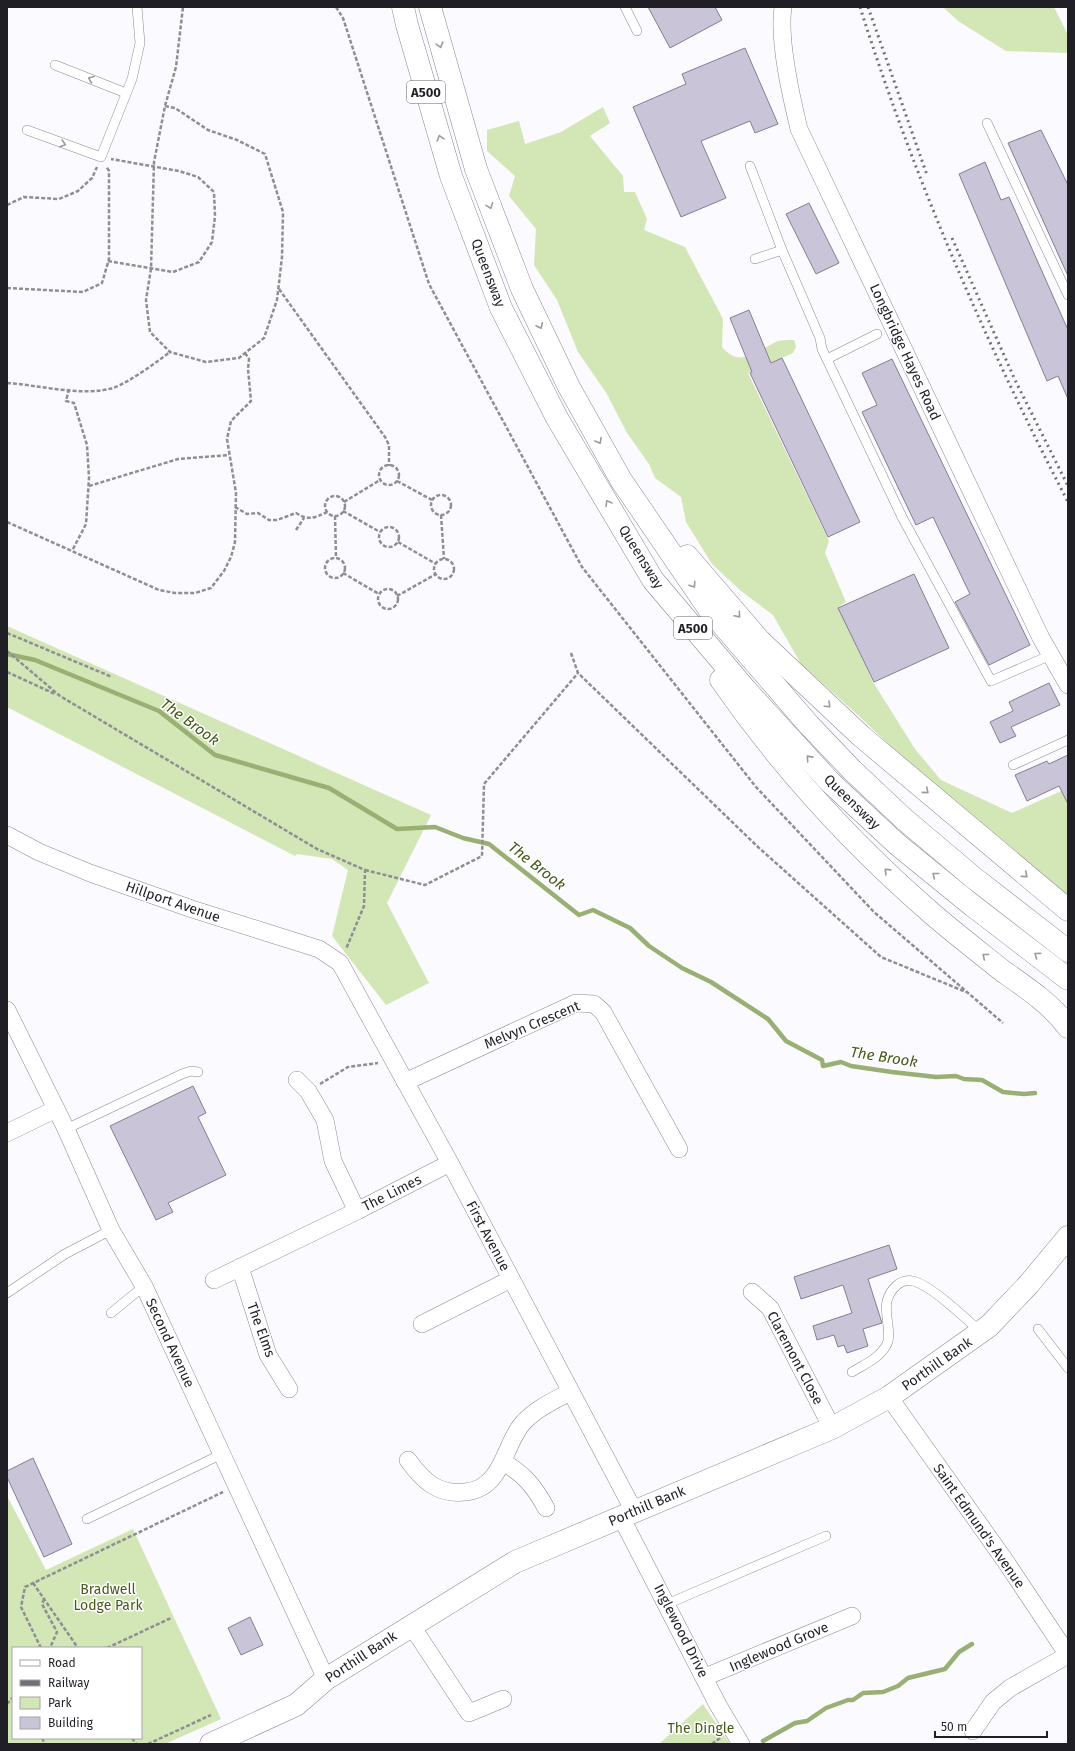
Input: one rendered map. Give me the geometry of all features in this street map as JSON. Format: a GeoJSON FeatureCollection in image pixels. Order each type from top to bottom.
{"type":"FeatureCollection","features":[{"type":"Feature","properties":{"kind":"main road","name":"Queensway"},"geometry":{"type":"LineString","coordinates":[[403,7],[407,26],[451,176],[501,308],[557,418],[653,580],[746,690],[830,782],[898,845],[973,906],[1068,979]]}},
{"type":"Feature","properties":{"kind":"main road","name":"Queensway"},"geometry":{"type":"LineString","coordinates":[[430,7],[476,169],[522,289],[569,387],[621,480],[709,609],[830,747],[904,819],[974,878],[1068,951]]}},
{"type":"Feature","properties":{"kind":"main road"},"geometry":{"type":"LineString","coordinates":[[621,480],[760,640],[799,679],[861,736],[1068,910]]}},
{"type":"Feature","properties":{"kind":"main road"},"geometry":{"type":"LineString","coordinates":[[653,580],[749,720],[837,823],[928,911],[1039,997],[1061,1017],[1068,1026]]}},
{"type":"Feature","properties":{"kind":"main road","name":"Porthill Bank"},"geometry":{"type":"LineString","coordinates":[[211,1744],[296,1705],[326,1679],[515,1562],[832,1428],[889,1397],[981,1332],[1029,1284],[1066,1238]]}},
{"type":"Feature","properties":{"kind":"street","name":"Longbridge Hayes Road"},"geometry":{"type":"LineString","coordinates":[[781,9],[791,98],[799,129],[1037,631],[1068,685]]}},
{"type":"Feature","properties":{"kind":"street","name":"Hillport Avenue"},"geometry":{"type":"LineString","coordinates":[[7,835],[39,852],[90,873],[192,909],[319,950],[340,963]]}},
{"type":"Feature","properties":{"kind":"street","name":"First Avenue"},"geometry":{"type":"LineString","coordinates":[[340,963],[450,1163],[570,1392],[627,1514]]}},
{"type":"Feature","properties":{"kind":"street","name":"Melvyn Crescent"},"geometry":{"type":"LineString","coordinates":[[405,1082],[576,1003],[594,1004],[603,1012],[679,1149]]}},
{"type":"Feature","properties":{"kind":"street","name":"Second Avenue"},"geometry":{"type":"LineString","coordinates":[[7,1010],[66,1129],[111,1230],[144,1286],[326,1679]]}},
{"type":"Feature","properties":{"kind":"street","name":"The Limes"},"geometry":{"type":"LineString","coordinates":[[303,1086],[325,1120],[332,1161],[357,1211],[450,1163]]}},
{"type":"Feature","properties":{"kind":"street"},"geometry":{"type":"LineString","coordinates":[[7,1133],[56,1109]]}},
{"type":"Feature","properties":{"kind":"street"},"geometry":{"type":"LineString","coordinates":[[214,1280],[357,1211]]}},
{"type":"Feature","properties":{"kind":"street","name":"The Elms"},"geometry":{"type":"LineString","coordinates":[[240,1268],[268,1355],[289,1389]]}},
{"type":"Feature","properties":{"kind":"street"},"geometry":{"type":"LineString","coordinates":[[422,1324],[511,1279]]}},
{"type":"Feature","properties":{"kind":"street","name":"Claremont Close"},"geometry":{"type":"LineString","coordinates":[[752,1292],[770,1308],[832,1428]]}},
{"type":"Feature","properties":{"kind":"street"},"geometry":{"type":"LineString","coordinates":[[408,1460],[427,1482],[439,1490],[454,1493],[470,1492],[483,1487],[493,1477],[503,1462],[512,1439],[522,1424],[533,1412],[570,1392]]}},
{"type":"Feature","properties":{"kind":"street","name":"Saint Edmund's Avenue"},"geometry":{"type":"LineString","coordinates":[[889,1397],[1006,1562],[1068,1655]]}},
{"type":"Feature","properties":{"kind":"street"},"geometry":{"type":"LineString","coordinates":[[503,1462],[526,1478],[537,1490],[546,1508]]}},
{"type":"Feature","properties":{"kind":"street","name":"Inglewood Drive"},"geometry":{"type":"LineString","coordinates":[[627,1514],[667,1604],[718,1705],[741,1744]]}},
{"type":"Feature","properties":{"kind":"street","name":"Inglewood Grove"},"geometry":{"type":"LineString","coordinates":[[705,1677],[852,1616]]}},
{"type":"Feature","properties":{"kind":"street"},"geometry":{"type":"LineString","coordinates":[[411,1625],[469,1713],[503,1698]]}},
{"type":"Feature","properties":{"kind":"street"},"geometry":{"type":"LineString","coordinates":[[973,1731],[993,1702],[1010,1688],[1068,1655]]}},
{"type":"Feature","properties":{"kind":"lane"},"geometry":{"type":"LineString","coordinates":[[27,130],[101,157],[132,79],[140,43],[136,7]]}},
{"type":"Feature","properties":{"kind":"lane"},"geometry":{"type":"LineString","coordinates":[[625,7],[637,31]]}},
{"type":"Feature","properties":{"kind":"lane"},"geometry":{"type":"LineString","coordinates":[[55,65],[126,93]]}},
{"type":"Feature","properties":{"kind":"lane"},"geometry":{"type":"LineString","coordinates":[[987,123],[1068,294]]}},
{"type":"Feature","properties":{"kind":"lane"},"geometry":{"type":"LineString","coordinates":[[750,166],[782,250],[820,338],[822,349],[902,517],[991,681],[1051,655]]}},
{"type":"Feature","properties":{"kind":"lane"},"geometry":{"type":"LineString","coordinates":[[756,259],[782,250]]}},
{"type":"Feature","properties":{"kind":"lane"},"geometry":{"type":"LineString","coordinates":[[827,359],[878,334]]}},
{"type":"Feature","properties":{"kind":"lane"},"geometry":{"type":"LineString","coordinates":[[1013,764],[1068,740]]}},
{"type":"Feature","properties":{"kind":"lane"},"geometry":{"type":"LineString","coordinates":[[66,1129],[182,1074],[191,1071],[198,1072]]}},
{"type":"Feature","properties":{"kind":"lane"},"geometry":{"type":"LineString","coordinates":[[7,1293],[59,1258],[111,1230]]}},
{"type":"Feature","properties":{"kind":"lane"},"geometry":{"type":"LineString","coordinates":[[852,1372],[877,1357],[888,1342],[887,1302],[892,1289],[902,1282],[912,1281],[924,1286],[981,1332]]}},
{"type":"Feature","properties":{"kind":"lane"},"geometry":{"type":"LineString","coordinates":[[111,1313],[144,1286]]}},
{"type":"Feature","properties":{"kind":"lane"},"geometry":{"type":"LineString","coordinates":[[1038,1329],[1068,1368]]}},
{"type":"Feature","properties":{"kind":"lane"},"geometry":{"type":"LineString","coordinates":[[87,1519],[222,1454]]}},
{"type":"Feature","properties":{"kind":"lane"},"geometry":{"type":"LineString","coordinates":[[667,1604],[826,1536]]}},
{"type":"Feature","properties":{"kind":"path"},"geometry":{"type":"LineString","coordinates":[[165,106],[175,108],[208,130],[237,140],[265,154],[283,212],[277,300],[264,338],[239,358],[206,362],[170,352],[150,332],[146,300],[151,269],[154,166],[165,106],[176,67],[183,7]]}},
{"type":"Feature","properties":{"kind":"path"},"geometry":{"type":"LineString","coordinates":[[101,157],[154,166],[198,177],[214,192],[216,216],[212,242],[199,262],[173,272],[108,261]]}},
{"type":"Feature","properties":{"kind":"path"},"geometry":{"type":"LineString","coordinates":[[7,205],[24,197],[59,199],[78,191],[92,178],[101,157]]}},
{"type":"Feature","properties":{"kind":"path"},"geometry":{"type":"LineString","coordinates":[[7,288],[83,292],[102,283],[108,261],[111,207],[110,171],[101,157]]}},
{"type":"Feature","properties":{"kind":"path"},"geometry":{"type":"LineString","coordinates":[[278,289],[385,437],[389,445],[389,466]]}},
{"type":"Feature","properties":{"kind":"path"},"geometry":{"type":"LineString","coordinates":[[7,383],[92,391],[114,387],[154,364],[170,352]]}},
{"type":"Feature","properties":{"kind":"path"},"geometry":{"type":"LineString","coordinates":[[7,522],[159,590],[175,593],[195,593],[210,588],[224,571],[235,542],[236,493],[227,439],[231,421],[251,401],[248,369],[249,359],[245,353]]}},
{"type":"Feature","properties":{"kind":"path"},"geometry":{"type":"LineString","coordinates":[[69,389],[66,401],[74,403],[87,445],[89,486],[86,524],[72,551]]}},
{"type":"Feature","properties":{"kind":"path"},"geometry":{"type":"LineString","coordinates":[[89,486],[178,459],[229,455]]}},
{"type":"Feature","properties":{"kind":"path"},"geometry":{"type":"LineString","coordinates":[[389,466],[398,470],[399,477],[397,481],[390,486],[384,484],[380,480],[380,471],[384,467],[389,466]]}},
{"type":"Feature","properties":{"kind":"path"},"geometry":{"type":"LineString","coordinates":[[344,502],[380,480]]}},
{"type":"Feature","properties":{"kind":"path"},"geometry":{"type":"LineString","coordinates":[[397,481],[432,500]]}},
{"type":"Feature","properties":{"kind":"path"},"geometry":{"type":"LineString","coordinates":[[440,495],[449,500],[451,505],[450,510],[441,515],[436,514],[432,510],[432,500],[440,495]]}},
{"type":"Feature","properties":{"kind":"path"},"geometry":{"type":"LineString","coordinates":[[335,516],[327,512],[325,504],[330,497],[338,496],[344,502],[344,511]]}},
{"type":"Feature","properties":{"kind":"path"},"geometry":{"type":"LineString","coordinates":[[235,507],[247,514],[258,513],[269,520],[277,520],[296,514],[304,518],[313,519],[327,512]]}},
{"type":"Feature","properties":{"kind":"path"},"geometry":{"type":"LineString","coordinates":[[335,516],[344,511]]}},
{"type":"Feature","properties":{"kind":"path"},"geometry":{"type":"LineString","coordinates":[[344,511],[380,532]]}},
{"type":"Feature","properties":{"kind":"path"},"geometry":{"type":"LineString","coordinates":[[441,515],[444,559]]}},
{"type":"Feature","properties":{"kind":"path"},"geometry":{"type":"LineString","coordinates":[[335,516],[336,558]]}},
{"type":"Feature","properties":{"kind":"path"},"geometry":{"type":"LineString","coordinates":[[296,530],[304,518]]}},
{"type":"Feature","properties":{"kind":"path"},"geometry":{"type":"LineString","coordinates":[[387,527],[394,528],[398,535],[398,542],[393,546],[385,546],[379,540],[380,532],[387,527]]}},
{"type":"Feature","properties":{"kind":"path"},"geometry":{"type":"LineString","coordinates":[[398,542],[436,564]]}},
{"type":"Feature","properties":{"kind":"path"},"geometry":{"type":"LineString","coordinates":[[336,558],[343,562],[345,568],[339,577],[332,578],[325,571],[327,562],[336,558]]}},
{"type":"Feature","properties":{"kind":"path"},"geometry":{"type":"LineString","coordinates":[[444,559],[453,564],[453,573],[450,577],[444,579],[436,574],[436,564],[439,560],[444,559]]}},
{"type":"Feature","properties":{"kind":"path"},"geometry":{"type":"LineString","coordinates":[[343,573],[379,594]]}},
{"type":"Feature","properties":{"kind":"path"},"geometry":{"type":"LineString","coordinates":[[397,596],[436,574]]}},
{"type":"Feature","properties":{"kind":"path"},"geometry":{"type":"LineString","coordinates":[[387,589],[394,592],[397,596],[396,605],[388,609],[380,605],[378,601],[379,594],[387,589]]}},
{"type":"Feature","properties":{"kind":"path"},"geometry":{"type":"LineString","coordinates":[[7,633],[112,677]]}},
{"type":"Feature","properties":{"kind":"path"},"geometry":{"type":"LineString","coordinates":[[7,651],[60,696]]}},
{"type":"Feature","properties":{"kind":"path"},"geometry":{"type":"LineString","coordinates":[[571,653],[578,673],[758,847],[881,957],[968,993]]}},
{"type":"Feature","properties":{"kind":"path"},"geometry":{"type":"LineString","coordinates":[[7,672],[60,696],[317,849],[365,870],[425,885],[482,856],[484,784],[578,673]]}},
{"type":"Feature","properties":{"kind":"path"},"geometry":{"type":"LineString","coordinates":[[340,963],[364,906],[365,870]]}},
{"type":"Feature","properties":{"kind":"path"},"geometry":{"type":"LineString","coordinates":[[303,1086],[348,1067],[393,1061]]}},
{"type":"Feature","properties":{"kind":"path"},"geometry":{"type":"LineString","coordinates":[[19,1610],[25,1587],[236,1486]]}},
{"type":"Feature","properties":{"kind":"path"},"geometry":{"type":"LineString","coordinates":[[33,1583],[77,1647]]}},
{"type":"Feature","properties":{"kind":"path"},"geometry":{"type":"LineString","coordinates":[[44,1599],[42,1604],[57,1632],[50,1647]]}},
{"type":"Feature","properties":{"kind":"path"},"geometry":{"type":"LineString","coordinates":[[21,1607],[41,1647]]}},
{"type":"Feature","properties":{"kind":"path"},"geometry":{"type":"LineString","coordinates":[[109,1647],[171,1618]]}},
{"type":"Feature","properties":{"kind":"path"},"geometry":{"type":"LineString","coordinates":[[148,1744],[211,1715]]}},
{"type":"Feature","properties":{"kind":"green space"},"geometry":{"type":"Polygon","coordinates":[[[943,7],[1054,7],[1068,35],[1068,53],[1006,51],[958,21],[943,7]]]}},
{"type":"Feature","properties":{"kind":"green space"},"geometry":{"type":"Polygon","coordinates":[[[603,107],[610,123],[590,136],[623,176],[624,192],[635,192],[647,219],[644,230],[685,247],[723,319],[722,347],[736,357],[742,357],[756,353],[778,341],[794,340],[796,347],[793,353],[748,373],[829,541],[825,553],[846,602],[838,607],[873,682],[915,749],[941,780],[1012,813],[1068,788],[1068,898],[923,777],[859,716],[801,664],[773,615],[741,591],[712,564],[686,522],[681,497],[655,478],[649,464],[627,433],[607,394],[578,352],[557,300],[534,265],[536,229],[509,196],[515,176],[487,151],[487,130],[519,121],[525,144],[561,132],[603,107]]]}},
{"type":"Feature","properties":{"kind":"green space"},"geometry":{"type":"Polygon","coordinates":[[[7,626],[431,815],[387,903],[429,983],[386,1005],[332,936],[348,870],[332,859],[297,854],[295,856],[7,707],[7,626]]]}},
{"type":"Feature","properties":{"kind":"green space","name":"Bradwell Lodge Park"},"geometry":{"type":"Polygon","coordinates":[[[7,1496],[46,1570],[133,1529],[221,1719],[165,1744],[7,1744],[7,1496]]]}},
{"type":"Feature","properties":{"kind":"green space","name":"The Dingle"},"geometry":{"type":"Polygon","coordinates":[[[703,1704],[730,1744],[659,1744],[703,1704]]]}},
{"type":"Feature","properties":{"kind":"building"},"geometry":{"type":"Polygon","coordinates":[[[648,7],[715,7],[722,20],[670,48],[648,7]]]}},
{"type":"Feature","properties":{"kind":"building"},"geometry":{"type":"Polygon","coordinates":[[[745,48],[778,124],[755,133],[750,121],[701,141],[726,198],[681,217],[633,107],[686,84],[682,74],[745,48]]]}},
{"type":"Feature","properties":{"kind":"building"},"geometry":{"type":"Polygon","coordinates":[[[1041,130],[1068,185],[1068,276],[1008,143],[1041,130]]]}},
{"type":"Feature","properties":{"kind":"building"},"geometry":{"type":"Polygon","coordinates":[[[985,162],[1001,200],[1009,197],[1068,330],[1068,399],[1058,376],[1047,381],[959,174],[985,162]]]}},
{"type":"Feature","properties":{"kind":"building"},"geometry":{"type":"Polygon","coordinates":[[[809,203],[839,263],[816,274],[786,214],[809,203]]]}},
{"type":"Feature","properties":{"kind":"building"},"geometry":{"type":"Polygon","coordinates":[[[749,310],[771,363],[782,358],[860,522],[828,537],[750,373],[752,372],[730,318],[749,310]]]}},
{"type":"Feature","properties":{"kind":"building"},"geometry":{"type":"Polygon","coordinates":[[[892,359],[1030,645],[989,665],[955,602],[970,594],[933,517],[916,525],[862,412],[877,405],[862,373],[892,359]]]}},
{"type":"Feature","properties":{"kind":"building"},"geometry":{"type":"Polygon","coordinates":[[[914,574],[949,648],[874,682],[838,608],[914,574]]]}},
{"type":"Feature","properties":{"kind":"building"},"geometry":{"type":"Polygon","coordinates":[[[1049,683],[1060,705],[1011,727],[1016,736],[1000,743],[990,722],[1013,711],[1009,702],[1049,683]]]}},
{"type":"Feature","properties":{"kind":"building"},"geometry":{"type":"Polygon","coordinates":[[[1068,755],[1068,804],[1059,786],[1027,801],[1015,775],[1047,761],[1049,764],[1068,755]]]}},
{"type":"Feature","properties":{"kind":"building"},"geometry":{"type":"Polygon","coordinates":[[[193,1086],[206,1113],[198,1117],[226,1175],[168,1203],[173,1212],[156,1220],[110,1126],[193,1086]]]}},
{"type":"Feature","properties":{"kind":"building"},"geometry":{"type":"Polygon","coordinates":[[[889,1245],[897,1269],[868,1279],[882,1323],[863,1329],[868,1346],[847,1353],[844,1345],[838,1347],[834,1335],[817,1340],[813,1326],[852,1313],[843,1285],[801,1299],[794,1277],[889,1245]]]}},
{"type":"Feature","properties":{"kind":"building"},"geometry":{"type":"Polygon","coordinates":[[[33,1458],[72,1544],[44,1557],[7,1477],[7,1471],[33,1458]]]}},
{"type":"Feature","properties":{"kind":"building"},"geometry":{"type":"Polygon","coordinates":[[[250,1617],[263,1645],[241,1655],[228,1628],[250,1617]]]}},
{"type":"Feature","properties":{"kind":"waterway","name":"The Brook"},"geometry":{"type":"LineString","coordinates":[[7,654],[35,660],[159,711],[215,755],[329,788],[397,829],[435,827],[463,838],[489,844],[579,915],[593,910],[630,928],[649,946],[682,968],[711,982],[768,1019],[786,1041],[822,1060],[823,1066],[841,1062],[851,1066],[892,1072],[936,1077],[956,1076],[964,1079],[982,1080],[1003,1092],[1024,1094],[1035,1093]]}},
{"type":"Feature","properties":{"kind":"waterway"},"geometry":{"type":"LineString","coordinates":[[763,1741],[795,1723],[807,1721],[826,1708],[848,1700],[853,1700],[863,1693],[883,1692],[898,1686],[908,1678],[945,1669],[959,1652],[972,1644]]}},
{"type":"Feature","properties":{"kind":"railway"},"geometry":{"type":"LineString","coordinates":[[860,7],[881,71],[928,197],[980,321],[1008,382],[1068,502]]}},
{"type":"Feature","properties":{"kind":"railway"},"geometry":{"type":"LineString","coordinates":[[868,7],[927,175]]}},
{"type":"Feature","properties":{"kind":"railway"},"geometry":{"type":"LineString","coordinates":[[952,238],[1015,380],[1068,486]]}}]}
